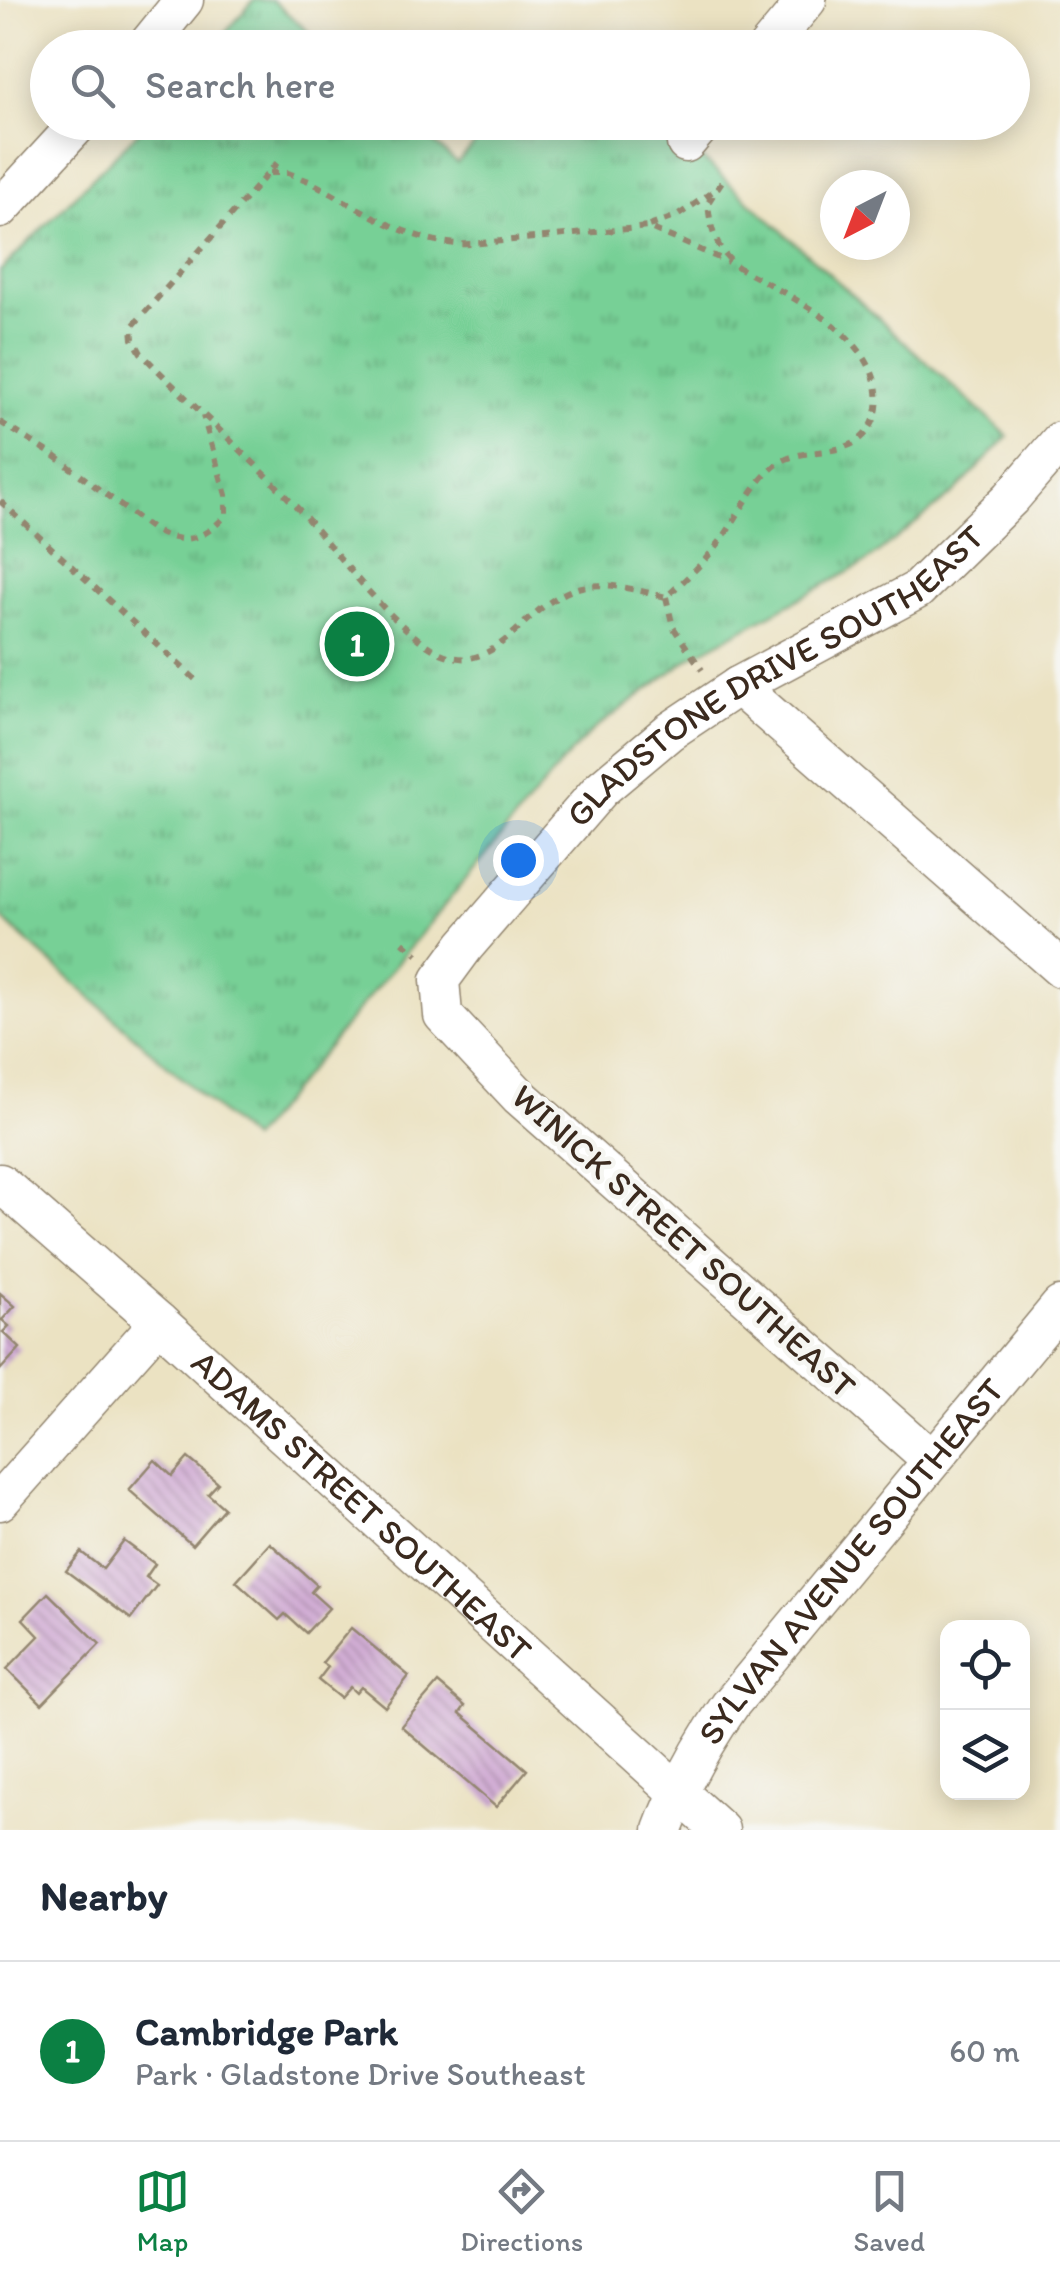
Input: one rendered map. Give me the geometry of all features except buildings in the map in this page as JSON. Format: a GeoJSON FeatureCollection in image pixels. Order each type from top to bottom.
{"type":"FeatureCollection","features":[{"type":"Feature","properties":{"kind":"street"},"geometry":{"type":"LineString","coordinates":[[160,30],[184,0]]}},
{"type":"Feature","properties":{"kind":"street"},"geometry":{"type":"LineString","coordinates":[[782,30],[807,0]]}},
{"type":"Feature","properties":{"kind":"street"},"geometry":{"type":"LineString","coordinates":[[0,209],[63,140]]}},
{"type":"Feature","properties":{"kind":"street","name":"GLADSTONE DRIVE SOUTHEAST"},"geometry":{"type":"LineString","coordinates":[[443,1015],[440,980],[601,789],[669,732],[730,691],[917,590],[1011,498],[1060,442]]}},
{"type":"Feature","properties":{"kind":"street"},"geometry":{"type":"LineString","coordinates":[[730,691],[1060,968]]}},
{"type":"Feature","properties":{"kind":"street","name":"WINICK STREET SOUTHEAST"},"geometry":{"type":"LineString","coordinates":[[443,1015],[518,1096],[932,1460]]}},
{"type":"Feature","properties":{"kind":"street","name":"ADAMS STREET SOUTHEAST"},"geometry":{"type":"LineString","coordinates":[[0,1183],[720,1830]]}},
{"type":"Feature","properties":{"kind":"street","name":"SYLVAN AVENUE SOUTHEAST"},"geometry":{"type":"LineString","coordinates":[[663,1830],[677,1791],[701,1746],[730,1705],[1060,1306]]}},
{"type":"Feature","properties":{"kind":"street"},"geometry":{"type":"LineString","coordinates":[[0,1501],[159,1322]]}},
{"type":"Feature","properties":{"kind":"path"},"geometry":{"type":"LineString","coordinates":[[277,163],[132,327],[141,353],[291,500],[386,606],[441,653],[472,658],[489,652],[559,594],[577,586],[595,584],[666,596]]}},
{"type":"Feature","properties":{"kind":"path"},"geometry":{"type":"LineString","coordinates":[[268,173],[288,173],[404,230],[453,245],[648,227],[678,216],[715,190]]}},
{"type":"Feature","properties":{"kind":"path"},"geometry":{"type":"LineString","coordinates":[[724,178],[708,203],[709,218],[716,244],[732,263]]}},
{"type":"Feature","properties":{"kind":"path"},"geometry":{"type":"LineString","coordinates":[[648,227],[732,263],[806,306],[843,335],[874,377],[877,412],[862,438],[848,446],[779,463],[759,484],[716,547],[666,596]]}},
{"type":"Feature","properties":{"kind":"path"},"geometry":{"type":"LineString","coordinates":[[0,422],[56,456],[153,530],[168,538],[194,540],[205,536],[226,515],[226,495],[203,414]]}},
{"type":"Feature","properties":{"kind":"path"},"geometry":{"type":"LineString","coordinates":[[0,501],[195,679]]}},
{"type":"Feature","properties":{"kind":"path"},"geometry":{"type":"LineString","coordinates":[[666,596],[672,627],[680,642],[730,691]]}},
{"type":"Feature","properties":{"kind":"green space"},"geometry":{"type":"Polygon","coordinates":[[[254,0],[272,0],[306,30],[228,30],[254,0]]]}},
{"type":"Feature","properties":{"kind":"green space"},"geometry":{"type":"Polygon","coordinates":[[[130,140],[431,140],[457,163],[478,140],[682,140],[1008,436],[955,492],[865,563],[691,657],[591,732],[251,1140],[0,917],[0,271],[130,140]]]}},
{"type":"Feature","properties":{"kind":"place","name":"Cambridge Park"},"geometry":{"type":"Point","coordinates":[357,644]}}]}
